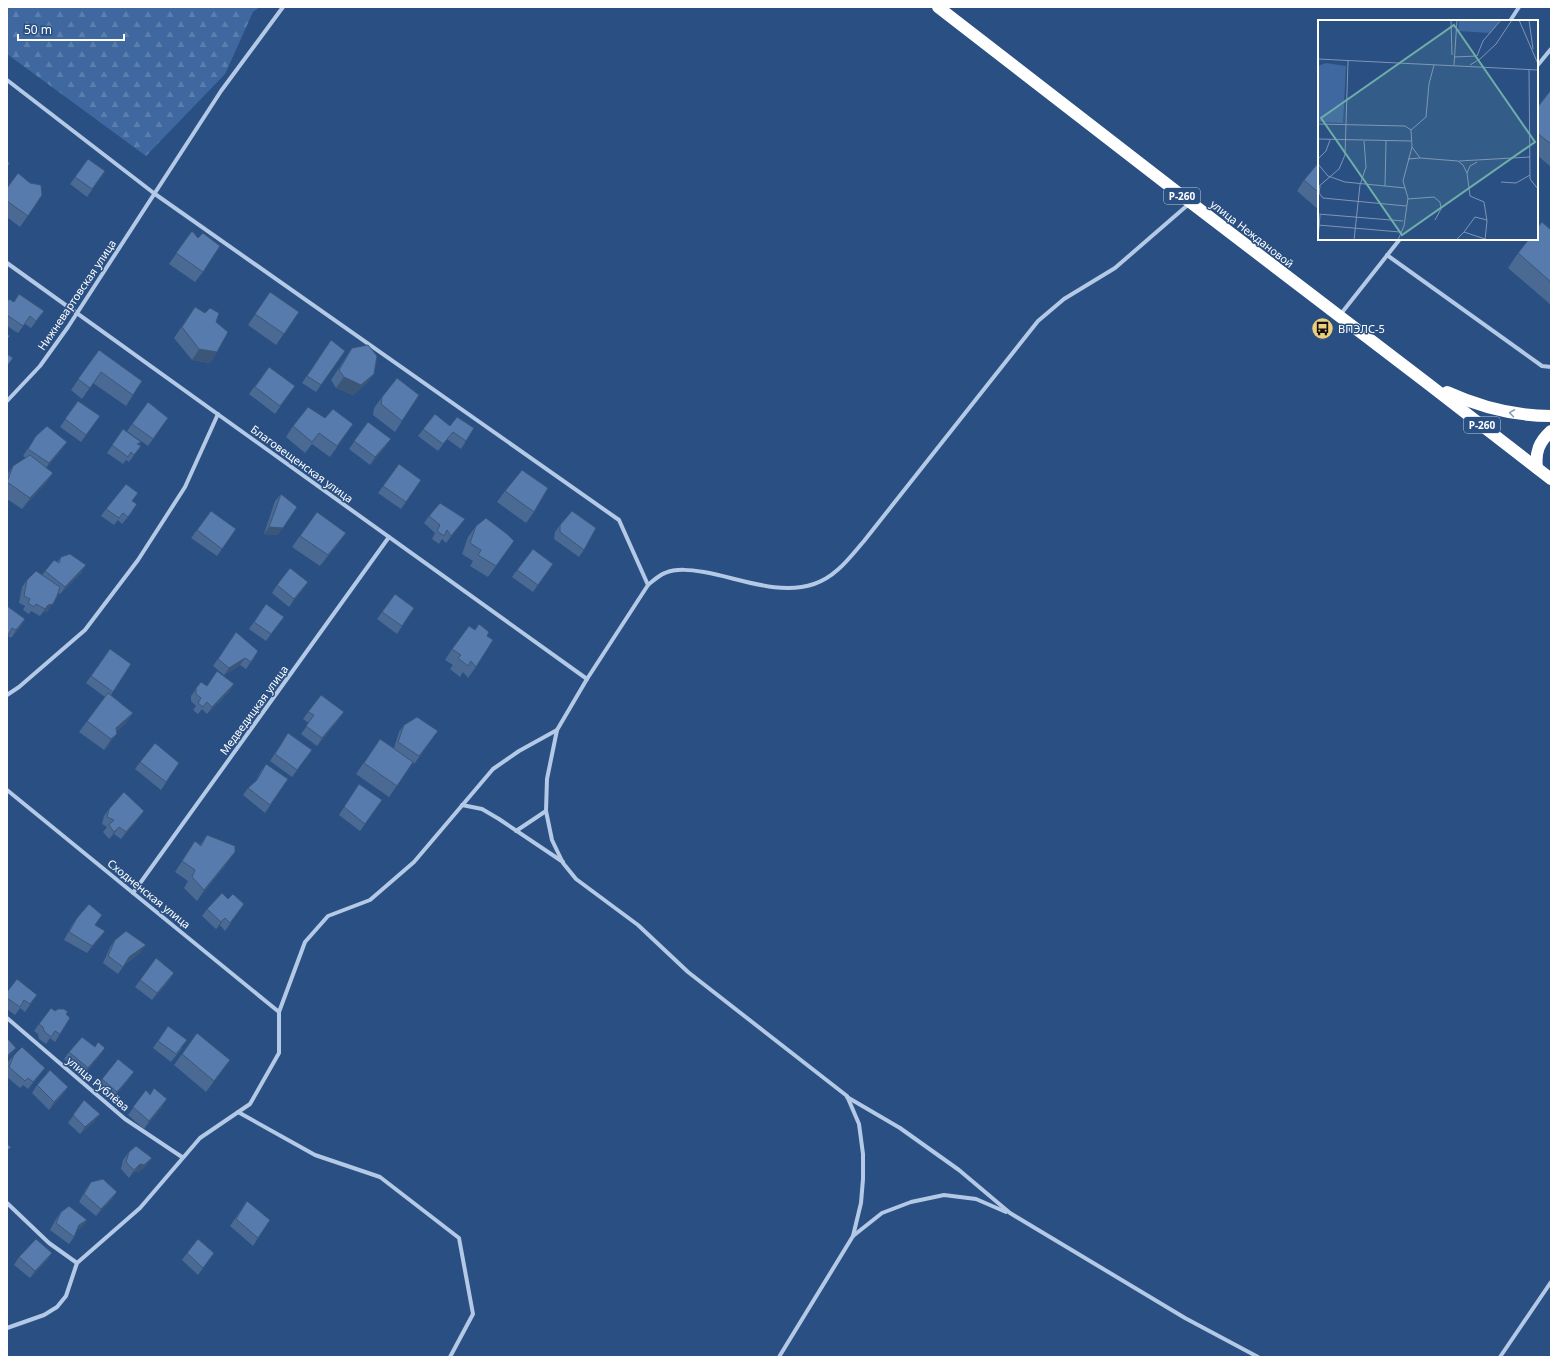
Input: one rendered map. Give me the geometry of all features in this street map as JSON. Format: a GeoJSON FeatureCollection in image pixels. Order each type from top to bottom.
{"type":"FeatureCollection","features":[{"type":"Feature","properties":{"kind":"highway","name":"улица Неждановой"},"geometry":{"type":"LineString","coordinates":[[938,7],[1551,479]]}},
{"type":"Feature","properties":{"kind":"highway"},"geometry":{"type":"LineString","coordinates":[[1427,383],[1464,400],[1498,411],[1535,416],[1551,416]]}},
{"type":"Feature","properties":{"kind":"highway"},"geometry":{"type":"LineString","coordinates":[[1537,468],[1537,450],[1551,431]]}},
{"type":"Feature","properties":{"kind":"street","name":"Нижневартовская улица"},"geometry":{"type":"LineString","coordinates":[[7,401],[40,366],[156,194],[221,91],[283,7]]}},
{"type":"Feature","properties":{"kind":"street"},"geometry":{"type":"LineString","coordinates":[[1511,20],[1518,7]]}},
{"type":"Feature","properties":{"kind":"street"},"geometry":{"type":"LineString","coordinates":[[1538,65],[1551,49]]}},
{"type":"Feature","properties":{"kind":"street"},"geometry":{"type":"LineString","coordinates":[[7,80],[156,194],[619,520],[648,585]]}},
{"type":"Feature","properties":{"kind":"street"},"geometry":{"type":"LineString","coordinates":[[1010,1213],[959,1170],[900,1128],[847,1096],[688,972],[638,925],[576,879],[563,862],[552,840],[546,811],[547,779],[557,730],[587,679],[648,585],[664,573],[688,569],[724,575],[767,586],[791,588],[815,584],[838,571],[889,510],[1038,321],[1064,299],[1115,268],[1190,202]]}},
{"type":"Feature","properties":{"kind":"street"},"geometry":{"type":"LineString","coordinates":[[1339,317],[1399,240]]}},
{"type":"Feature","properties":{"kind":"street"},"geometry":{"type":"LineString","coordinates":[[1387,255],[1542,366],[1551,367]]}},
{"type":"Feature","properties":{"kind":"street","name":"Благовещенская улица"},"geometry":{"type":"LineString","coordinates":[[7,263],[587,679]]}},
{"type":"Feature","properties":{"kind":"street"},"geometry":{"type":"LineString","coordinates":[[7,695],[19,687],[84,630],[138,560],[185,487],[218,414]]}},
{"type":"Feature","properties":{"kind":"street","name":"Медведицкая улица"},"geometry":{"type":"LineString","coordinates":[[133,892],[389,538]]}},
{"type":"Feature","properties":{"kind":"street"},"geometry":{"type":"LineString","coordinates":[[7,1328],[44,1315],[57,1307],[66,1296],[77,1263],[140,1208],[182,1157],[200,1138],[250,1104],[280,1053],[280,1012],[305,942],[328,916],[370,900],[414,862],[493,769],[519,751],[557,730]]}},
{"type":"Feature","properties":{"kind":"street","name":"Сходненская улица"},"geometry":{"type":"LineString","coordinates":[[7,790],[280,1012]]}},
{"type":"Feature","properties":{"kind":"street"},"geometry":{"type":"LineString","coordinates":[[462,805],[482,810],[499,819],[563,862]]}},
{"type":"Feature","properties":{"kind":"street"},"geometry":{"type":"LineString","coordinates":[[516,831],[546,811]]}},
{"type":"Feature","properties":{"kind":"street","name":"улица Рублёва"},"geometry":{"type":"LineString","coordinates":[[7,1018],[125,1119],[182,1157]]}},
{"type":"Feature","properties":{"kind":"street"},"geometry":{"type":"LineString","coordinates":[[779,1357],[853,1236],[861,1203],[864,1179],[864,1154],[859,1124],[847,1096]]}},
{"type":"Feature","properties":{"kind":"street"},"geometry":{"type":"LineString","coordinates":[[238,1112],[315,1155],[380,1178],[459,1238],[473,1314],[450,1357]]}},
{"type":"Feature","properties":{"kind":"street"},"geometry":{"type":"LineString","coordinates":[[853,1236],[882,1212],[911,1202],[944,1195],[976,1199],[1010,1213],[1185,1318],[1258,1357]]}},
{"type":"Feature","properties":{"kind":"street"},"geometry":{"type":"LineString","coordinates":[[7,1203],[49,1243],[77,1263]]}},
{"type":"Feature","properties":{"kind":"street"},"geometry":{"type":"LineString","coordinates":[[1500,1357],[1551,1282]]}},
{"type":"Feature","properties":{"kind":"green space"},"geometry":{"type":"Polygon","coordinates":[[[7,7],[260,7],[253,12],[225,74],[146,156],[7,54],[7,7]]]}},
{"type":"Feature","properties":{"kind":"building"},"geometry":{"type":"Polygon","coordinates":[[[1551,90],[1551,144],[1538,134],[1538,107],[1551,90]]]}},
{"type":"Feature","properties":{"kind":"building"},"geometry":{"type":"Polygon","coordinates":[[[88,159],[105,171],[92,189],[75,177],[88,159]]]}},
{"type":"Feature","properties":{"kind":"building"},"geometry":{"type":"Polygon","coordinates":[[[1318,163],[1318,192],[1304,180],[1318,163]]]}},
{"type":"Feature","properties":{"kind":"building"},"geometry":{"type":"Polygon","coordinates":[[[18,173],[30,183],[41,185],[42,195],[28,216],[7,201],[7,188],[18,173]]]}},
{"type":"Feature","properties":{"kind":"building"},"geometry":{"type":"Polygon","coordinates":[[[1542,222],[1551,230],[1551,282],[1518,253],[1528,240],[1538,240],[1538,227],[1542,222]]]}},
{"type":"Feature","properties":{"kind":"building"},"geometry":{"type":"Polygon","coordinates":[[[192,231],[198,238],[203,233],[220,246],[203,272],[176,253],[192,231]]]}},
{"type":"Feature","properties":{"kind":"building"},"geometry":{"type":"Polygon","coordinates":[[[270,292],[299,312],[284,334],[255,314],[270,292]]]}},
{"type":"Feature","properties":{"kind":"building"},"geometry":{"type":"Polygon","coordinates":[[[19,294],[44,311],[36,321],[30,316],[23,326],[7,315],[7,302],[9,299],[14,302],[19,294]]]}},
{"type":"Feature","properties":{"kind":"building"},"geometry":{"type":"Polygon","coordinates":[[[195,307],[205,313],[210,308],[219,313],[216,322],[228,332],[217,352],[199,349],[182,327],[195,307]]]}},
{"type":"Feature","properties":{"kind":"building"},"geometry":{"type":"Polygon","coordinates":[[[331,340],[345,351],[321,385],[307,376],[331,340]]]}},
{"type":"Feature","properties":{"kind":"building"},"geometry":{"type":"Polygon","coordinates":[[[368,345],[377,356],[374,374],[361,385],[344,377],[339,370],[352,348],[368,345]]]}},
{"type":"Feature","properties":{"kind":"building"},"geometry":{"type":"Polygon","coordinates":[[[99,350],[142,381],[133,395],[101,372],[90,388],[78,379],[99,350]]]}},
{"type":"Feature","properties":{"kind":"building"},"geometry":{"type":"Polygon","coordinates":[[[7,354],[13,358],[7,366],[7,354]]]}},
{"type":"Feature","properties":{"kind":"building"},"geometry":{"type":"Polygon","coordinates":[[[269,367],[295,386],[280,406],[255,387],[269,367]]]}},
{"type":"Feature","properties":{"kind":"building"},"geometry":{"type":"Polygon","coordinates":[[[397,378],[419,395],[402,421],[381,404],[382,397],[397,378]]]}},
{"type":"Feature","properties":{"kind":"building"},"geometry":{"type":"Polygon","coordinates":[[[78,401],[100,416],[86,435],[65,419],[78,401]]]}},
{"type":"Feature","properties":{"kind":"building"},"geometry":{"type":"Polygon","coordinates":[[[148,402],[168,418],[153,439],[132,424],[148,402]]]}},
{"type":"Feature","properties":{"kind":"building"},"geometry":{"type":"Polygon","coordinates":[[[308,407],[325,418],[333,409],[353,424],[337,446],[319,433],[312,442],[293,426],[308,407]]]}},
{"type":"Feature","properties":{"kind":"building"},"geometry":{"type":"Polygon","coordinates":[[[435,414],[450,426],[457,417],[474,428],[466,441],[453,432],[443,444],[423,429],[435,414]]]}},
{"type":"Feature","properties":{"kind":"building"},"geometry":{"type":"Polygon","coordinates":[[[368,422],[391,439],[375,457],[354,441],[368,422]]]}},
{"type":"Feature","properties":{"kind":"building"},"geometry":{"type":"Polygon","coordinates":[[[47,426],[67,442],[49,463],[28,449],[36,436],[47,426]]]}},
{"type":"Feature","properties":{"kind":"building"},"geometry":{"type":"Polygon","coordinates":[[[123,429],[141,442],[137,444],[141,446],[134,455],[131,452],[128,457],[112,445],[123,429]]]}},
{"type":"Feature","properties":{"kind":"building"},"geometry":{"type":"Polygon","coordinates":[[[30,455],[53,473],[30,498],[7,482],[13,466],[30,455]]]}},
{"type":"Feature","properties":{"kind":"building"},"geometry":{"type":"Polygon","coordinates":[[[399,464],[421,480],[406,502],[383,486],[399,464]]]}},
{"type":"Feature","properties":{"kind":"building"},"geometry":{"type":"Polygon","coordinates":[[[522,470],[548,488],[534,512],[505,491],[522,470]]]}},
{"type":"Feature","properties":{"kind":"building"},"geometry":{"type":"Polygon","coordinates":[[[126,484],[138,493],[132,501],[137,504],[128,517],[123,513],[119,518],[106,509],[126,484]]]}},
{"type":"Feature","properties":{"kind":"building"},"geometry":{"type":"Polygon","coordinates":[[[281,494],[297,507],[283,528],[269,527],[281,494]]]}},
{"type":"Feature","properties":{"kind":"building"},"geometry":{"type":"Polygon","coordinates":[[[440,503],[465,519],[451,536],[447,530],[444,536],[437,531],[440,525],[429,516],[440,503]]]}},
{"type":"Feature","properties":{"kind":"building"},"geometry":{"type":"Polygon","coordinates":[[[211,511],[236,529],[222,549],[197,530],[211,511]]]}},
{"type":"Feature","properties":{"kind":"building"},"geometry":{"type":"Polygon","coordinates":[[[572,511],[596,528],[584,550],[560,532],[560,525],[572,511]]]}},
{"type":"Feature","properties":{"kind":"building"},"geometry":{"type":"Polygon","coordinates":[[[317,512],[346,533],[328,555],[300,536],[317,512]]]}},
{"type":"Feature","properties":{"kind":"building"},"geometry":{"type":"Polygon","coordinates":[[[486,518],[514,541],[496,566],[478,555],[481,550],[470,543],[476,526],[486,518]]]}},
{"type":"Feature","properties":{"kind":"building"},"geometry":{"type":"Polygon","coordinates":[[[533,549],[553,564],[538,585],[517,570],[533,549]]]}},
{"type":"Feature","properties":{"kind":"building"},"geometry":{"type":"Polygon","coordinates":[[[70,554],[86,565],[65,587],[45,571],[54,560],[59,563],[61,557],[70,554]]]}},
{"type":"Feature","properties":{"kind":"building"},"geometry":{"type":"Polygon","coordinates":[[[290,568],[308,582],[294,599],[277,585],[290,568]]]}},
{"type":"Feature","properties":{"kind":"building"},"geometry":{"type":"Polygon","coordinates":[[[36,571],[60,587],[53,604],[48,605],[45,609],[36,604],[34,607],[28,603],[30,599],[24,596],[27,580],[36,571]]]}},
{"type":"Feature","properties":{"kind":"building"},"geometry":{"type":"Polygon","coordinates":[[[395,594],[414,608],[402,626],[382,612],[395,594]]]}},
{"type":"Feature","properties":{"kind":"building"},"geometry":{"type":"Polygon","coordinates":[[[266,604],[284,617],[271,634],[254,622],[266,604]]]}},
{"type":"Feature","properties":{"kind":"building"},"geometry":{"type":"Polygon","coordinates":[[[7,606],[25,619],[16,630],[12,628],[7,637],[7,606]]]}},
{"type":"Feature","properties":{"kind":"building"},"geometry":{"type":"Polygon","coordinates":[[[479,624],[489,632],[487,636],[493,640],[476,667],[471,661],[468,666],[458,658],[461,655],[452,649],[469,626],[475,630],[479,624]]]}},
{"type":"Feature","properties":{"kind":"building"},"geometry":{"type":"Polygon","coordinates":[[[236,632],[258,651],[251,662],[245,658],[229,668],[218,659],[236,632]]]}},
{"type":"Feature","properties":{"kind":"building"},"geometry":{"type":"Polygon","coordinates":[[[110,649],[131,664],[113,692],[91,676],[110,649]]]}},
{"type":"Feature","properties":{"kind":"building"},"geometry":{"type":"Polygon","coordinates":[[[217,671],[234,684],[212,707],[207,702],[203,707],[198,703],[201,698],[196,694],[196,688],[201,682],[207,686],[217,671]]]}},
{"type":"Feature","properties":{"kind":"building"},"geometry":{"type":"Polygon","coordinates":[[[108,693],[133,713],[116,728],[117,734],[111,739],[87,721],[108,693]]]}},
{"type":"Feature","properties":{"kind":"building"},"geometry":{"type":"Polygon","coordinates":[[[321,695],[344,712],[322,738],[306,726],[314,715],[308,712],[321,695]]]}},
{"type":"Feature","properties":{"kind":"building"},"geometry":{"type":"Polygon","coordinates":[[[417,717],[438,731],[419,756],[398,742],[404,725],[417,717]]]}},
{"type":"Feature","properties":{"kind":"building"},"geometry":{"type":"Polygon","coordinates":[[[288,733],[312,750],[297,770],[275,754],[288,733]]]}},
{"type":"Feature","properties":{"kind":"building"},"geometry":{"type":"Polygon","coordinates":[[[380,739],[413,762],[397,786],[364,763],[380,739]]]}},
{"type":"Feature","properties":{"kind":"building"},"geometry":{"type":"Polygon","coordinates":[[[155,743],[179,763],[166,782],[140,762],[155,743]]]}},
{"type":"Feature","properties":{"kind":"building"},"geometry":{"type":"Polygon","coordinates":[[[266,764],[288,779],[270,805],[248,788],[257,780],[266,764]]]}},
{"type":"Feature","properties":{"kind":"building"},"geometry":{"type":"Polygon","coordinates":[[[359,784],[382,800],[365,824],[344,807],[359,784]]]}},
{"type":"Feature","properties":{"kind":"building"},"geometry":{"type":"Polygon","coordinates":[[[124,792],[144,811],[126,832],[119,827],[114,832],[109,825],[114,820],[107,817],[109,809],[124,792]]]}},
{"type":"Feature","properties":{"kind":"building"},"geometry":{"type":"Polygon","coordinates":[[[207,835],[235,846],[235,852],[204,890],[192,877],[195,870],[182,861],[195,841],[201,846],[207,835]]]}},
{"type":"Feature","properties":{"kind":"building"},"geometry":{"type":"Polygon","coordinates":[[[222,893],[228,899],[233,894],[244,904],[230,923],[225,918],[221,922],[207,909],[222,893]]]}},
{"type":"Feature","properties":{"kind":"building"},"geometry":{"type":"Polygon","coordinates":[[[89,904],[102,915],[95,925],[105,931],[92,946],[69,932],[77,918],[89,904]]]}},
{"type":"Feature","properties":{"kind":"building"},"geometry":{"type":"Polygon","coordinates":[[[126,931],[146,945],[129,957],[123,967],[108,956],[115,940],[126,931]]]}},
{"type":"Feature","properties":{"kind":"building"},"geometry":{"type":"Polygon","coordinates":[[[156,958],[174,973],[157,993],[140,980],[156,958]]]}},
{"type":"Feature","properties":{"kind":"building"},"geometry":{"type":"Polygon","coordinates":[[[17,979],[37,995],[30,1004],[24,1000],[20,1007],[7,998],[7,992],[17,979]]]}},
{"type":"Feature","properties":{"kind":"building"},"geometry":{"type":"Polygon","coordinates":[[[51,1008],[55,1011],[58,1009],[64,1009],[68,1012],[66,1014],[70,1018],[60,1034],[55,1031],[51,1037],[39,1024],[51,1008]]]}},
{"type":"Feature","properties":{"kind":"building"},"geometry":{"type":"Polygon","coordinates":[[[168,1026],[187,1040],[176,1054],[158,1041],[168,1026]]]}},
{"type":"Feature","properties":{"kind":"building"},"geometry":{"type":"Polygon","coordinates":[[[197,1033],[230,1060],[214,1081],[182,1054],[197,1033]]]}},
{"type":"Feature","properties":{"kind":"building"},"geometry":{"type":"Polygon","coordinates":[[[82,1037],[95,1047],[98,1042],[105,1048],[88,1068],[69,1052],[82,1037]]]}},
{"type":"Feature","properties":{"kind":"building"},"geometry":{"type":"Polygon","coordinates":[[[7,1038],[16,1048],[7,1056],[7,1038]]]}},
{"type":"Feature","properties":{"kind":"building"},"geometry":{"type":"Polygon","coordinates":[[[22,1047],[45,1068],[33,1082],[28,1078],[25,1081],[9,1067],[14,1055],[22,1047]]]}},
{"type":"Feature","properties":{"kind":"building"},"geometry":{"type":"Polygon","coordinates":[[[118,1059],[134,1072],[117,1092],[102,1079],[118,1059]]]}},
{"type":"Feature","properties":{"kind":"building"},"geometry":{"type":"Polygon","coordinates":[[[50,1070],[68,1087],[54,1102],[37,1085],[50,1070]]]}},
{"type":"Feature","properties":{"kind":"building"},"geometry":{"type":"Polygon","coordinates":[[[154,1088],[167,1099],[149,1121],[133,1107],[146,1090],[150,1095],[154,1088]]]}},
{"type":"Feature","properties":{"kind":"building"},"geometry":{"type":"Polygon","coordinates":[[[84,1100],[100,1114],[85,1127],[73,1115],[84,1100]]]}},
{"type":"Feature","properties":{"kind":"building"},"geometry":{"type":"Polygon","coordinates":[[[7,1144],[11,1147],[7,1151],[7,1144]]]}},
{"type":"Feature","properties":{"kind":"building"},"geometry":{"type":"Polygon","coordinates":[[[136,1146],[152,1158],[144,1165],[140,1164],[134,1170],[126,1162],[129,1152],[136,1146]]]}},
{"type":"Feature","properties":{"kind":"building"},"geometry":{"type":"Polygon","coordinates":[[[103,1179],[117,1192],[101,1209],[84,1194],[91,1182],[103,1179]]]}},
{"type":"Feature","properties":{"kind":"building"},"geometry":{"type":"Polygon","coordinates":[[[247,1201],[270,1220],[258,1238],[236,1219],[247,1201]]]}},
{"type":"Feature","properties":{"kind":"building"},"geometry":{"type":"Polygon","coordinates":[[[69,1206],[87,1220],[79,1225],[74,1237],[56,1223],[61,1212],[69,1206]]]}},
{"type":"Feature","properties":{"kind":"building"},"geometry":{"type":"Polygon","coordinates":[[[36,1239],[52,1253],[35,1271],[19,1257],[36,1239]]]}},
{"type":"Feature","properties":{"kind":"building"},"geometry":{"type":"Polygon","coordinates":[[[198,1239],[214,1253],[203,1268],[187,1253],[198,1239]]]}},
{"type":"Feature","properties":{"kind":"place","name":"ВПЭЛС-5"},"geometry":{"type":"Point","coordinates":[1322,329]}}]}
